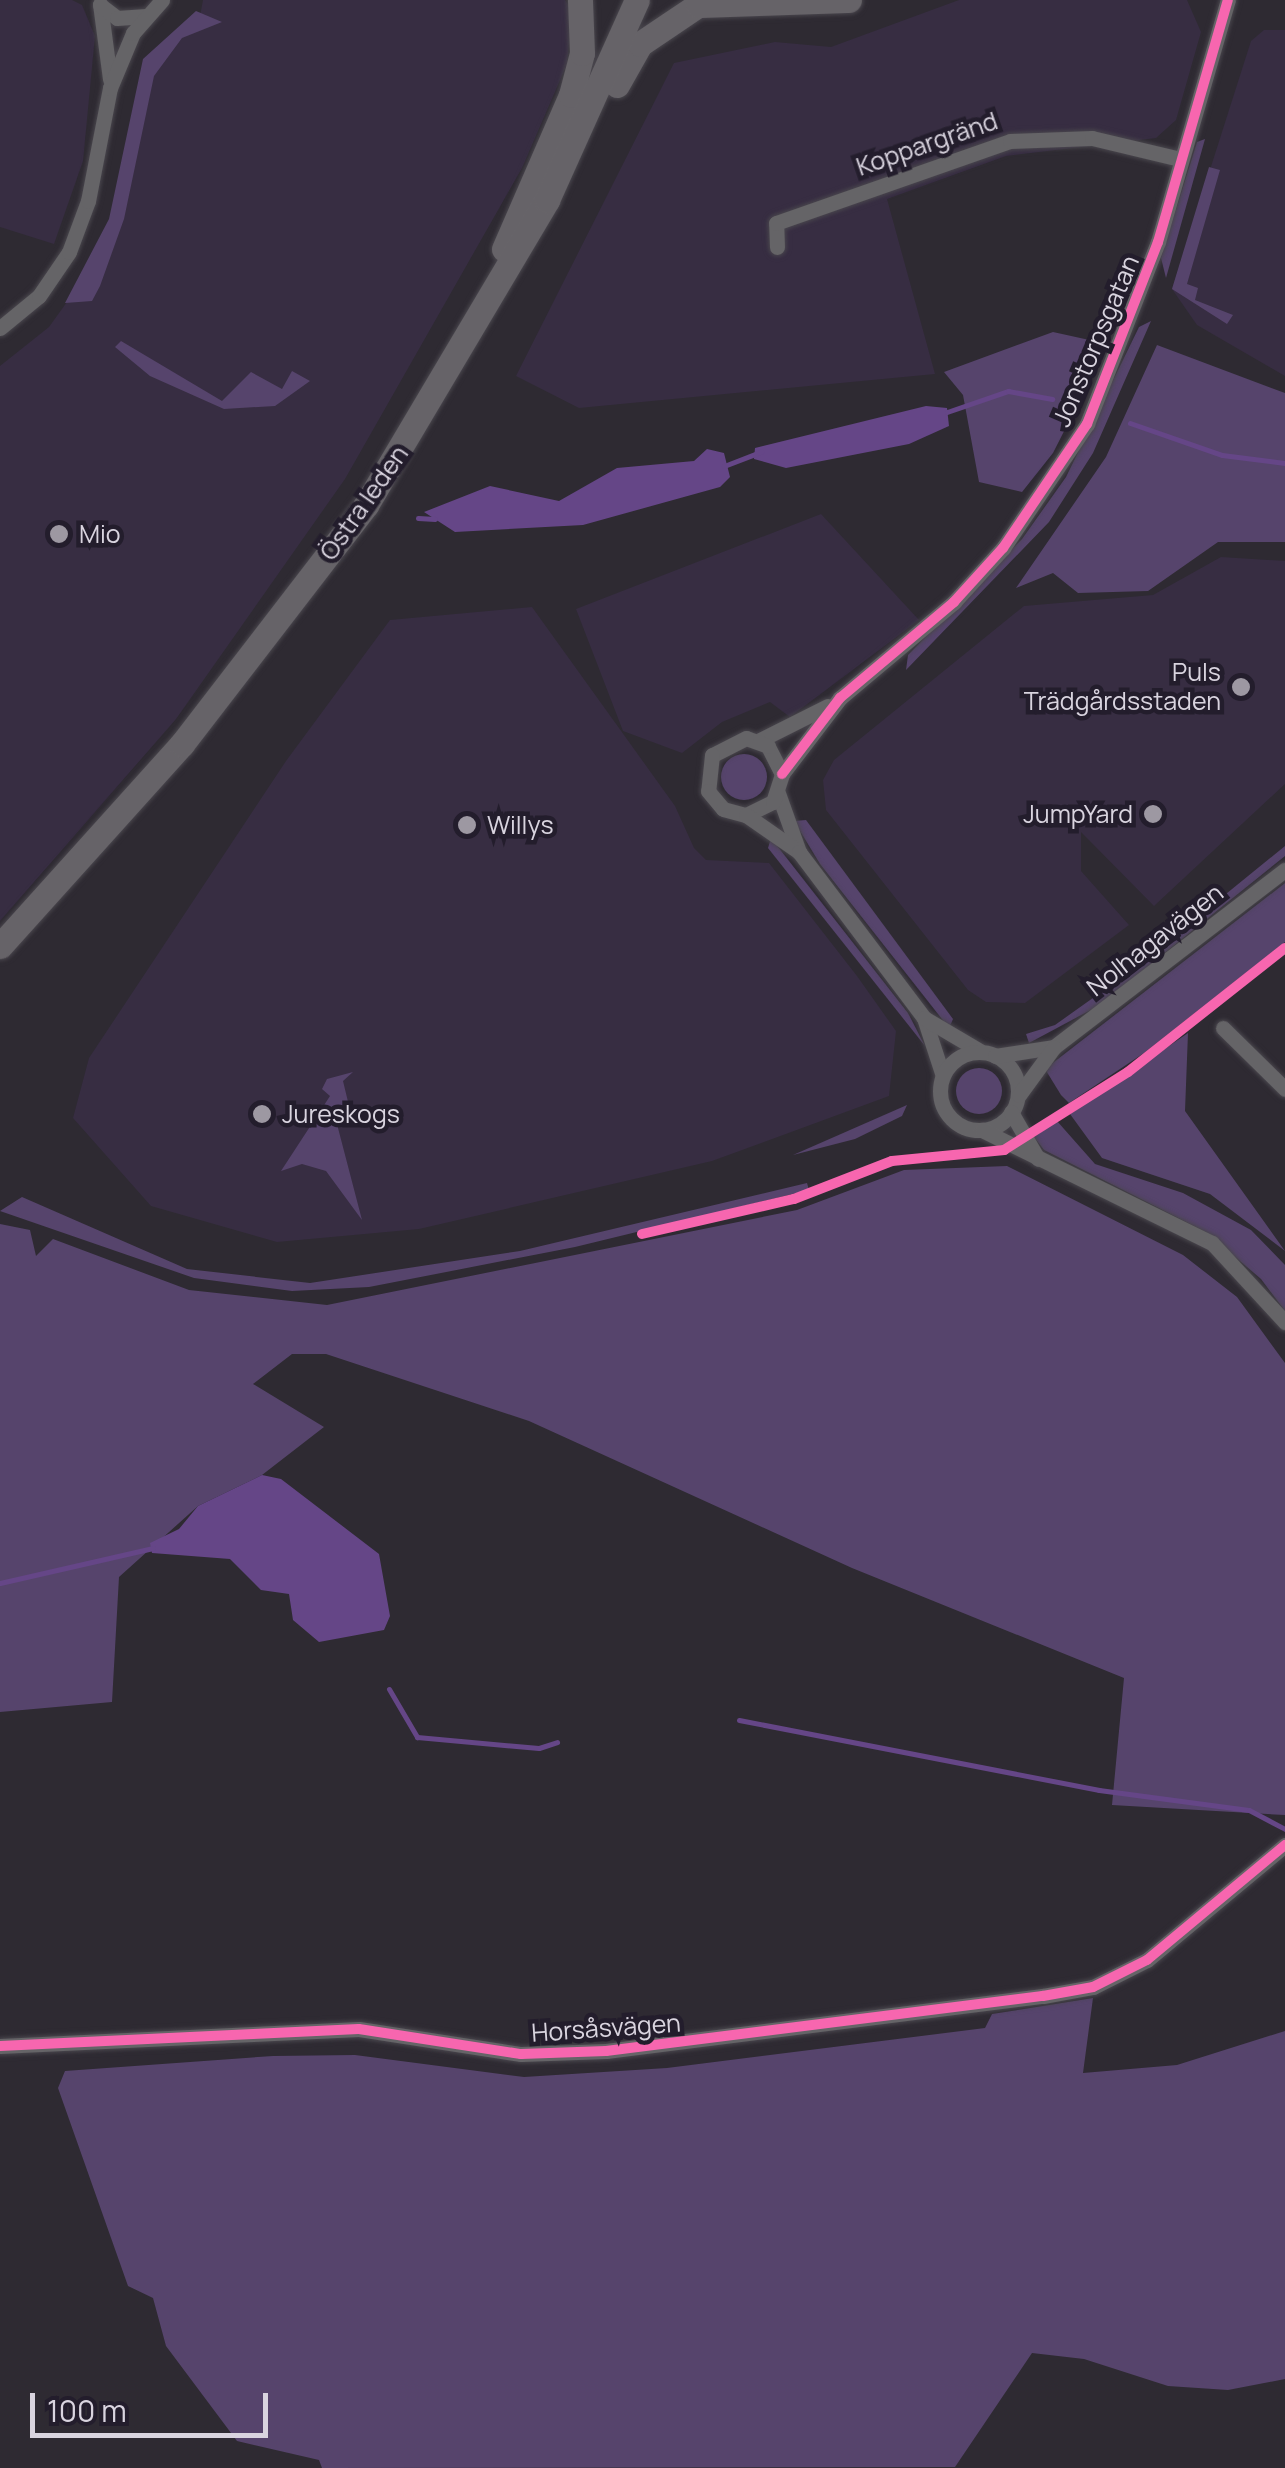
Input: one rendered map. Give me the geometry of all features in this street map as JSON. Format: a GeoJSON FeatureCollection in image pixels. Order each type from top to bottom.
{"type":"FeatureCollection","features":[{"type":"Feature","properties":{"kind":"highway"},"geometry":{"type":"LineString","coordinates":[[486,290],[571,96],[582,54],[580,0]]}},
{"type":"Feature","properties":{"kind":"highway","name":"Östra leden"},"geometry":{"type":"LineString","coordinates":[[0,937],[177,740],[272,620],[410,419],[486,290],[587,95],[625,0]]}},
{"type":"Feature","properties":{"kind":"highway","name":"Östra leden"},"geometry":{"type":"LineString","coordinates":[[0,946],[278,625],[440,390],[547,200],[637,0]]}},
{"type":"Feature","properties":{"kind":"highway"},"geometry":{"type":"LineString","coordinates":[[547,200],[640,44],[666,21],[727,2],[805,4],[848,0]]}},
{"type":"Feature","properties":{"kind":"street"},"geometry":{"type":"LineString","coordinates":[[0,328],[39,296],[69,252],[88,202],[110,88],[133,33],[162,0]]}},
{"type":"Feature","properties":{"kind":"street","name":"Jonstorpsgatan"},"geometry":{"type":"LineString","coordinates":[[799,852],[746,815],[714,801],[707,767],[721,746],[758,741],[840,698],[954,602],[1060,469],[1135,310],[1228,0]]}},
{"type":"Feature","properties":{"kind":"street"},"geometry":{"type":"LineString","coordinates":[[99,2],[118,18],[150,15]]}},
{"type":"Feature","properties":{"kind":"street"},"geometry":{"type":"LineString","coordinates":[[99,2],[110,88]]}},
{"type":"Feature","properties":{"kind":"street","name":"Koppargränd"},"geometry":{"type":"LineString","coordinates":[[778,247],[776,223],[1010,140],[1092,138],[1180,159]]}},
{"type":"Feature","properties":{"kind":"street","name":"Jonstorpsgatan"},"geometry":{"type":"LineString","coordinates":[[840,698],[782,774],[778,793],[799,852],[924,1018],[943,1076]]}},
{"type":"Feature","properties":{"kind":"street"},"geometry":{"type":"LineString","coordinates":[[758,741],[782,774]]}},
{"type":"Feature","properties":{"kind":"street"},"geometry":{"type":"LineString","coordinates":[[746,815],[778,793]]}},
{"type":"Feature","properties":{"kind":"street","name":"Nolhagavägen"},"geometry":{"type":"LineString","coordinates":[[1014,1106],[1054,1046],[1285,870]]}},
{"type":"Feature","properties":{"kind":"street","name":"Jonstorpsgatan"},"geometry":{"type":"LineString","coordinates":[[924,1018],[989,1054]]}},
{"type":"Feature","properties":{"kind":"street"},"geometry":{"type":"LineString","coordinates":[[1223,1028],[1285,1088]]}},
{"type":"Feature","properties":{"kind":"street","name":"Nolhagavägen"},"geometry":{"type":"LineString","coordinates":[[989,1054],[1054,1046]]}},
{"type":"Feature","properties":{"kind":"street"},"geometry":{"type":"LineString","coordinates":[[1038,1159],[1014,1106],[1014,1075],[989,1054],[957,1059],[943,1076],[944,1110],[960,1125],[982,1130],[1038,1159],[1212,1243],[1285,1322]]}},
{"type":"Feature","properties":{"kind":"street"},"geometry":{"type":"LineString","coordinates":[[982,1130],[1014,1106]]}},
{"type":"Feature","properties":{"kind":"street","name":"Horsåsvägen"},"geometry":{"type":"LineString","coordinates":[[0,2046],[359,2029],[521,2054],[606,2051],[1043,1996],[1094,1988],[1148,1960],[1285,1845]]}},
{"type":"Feature","properties":{"kind":"shaded area"},"geometry":{"type":"Polygon","coordinates":[[[0,0],[72,0],[82,5],[95,36],[83,161],[54,244],[0,227],[0,0]]]}},
{"type":"Feature","properties":{"kind":"shaded area"},"geometry":{"type":"Polygon","coordinates":[[[203,0],[565,0],[572,11],[567,64],[522,168],[345,479],[176,719],[0,921],[0,366],[49,327],[95,263],[116,203],[143,70],[200,16],[203,0]]]}},
{"type":"Feature","properties":{"kind":"shaded area"},"geometry":{"type":"Polygon","coordinates":[[[959,0],[1187,0],[1201,32],[1176,120],[1156,138],[1006,156],[887,199],[935,374],[579,408],[516,376],[674,63],[775,42],[831,47],[959,0]]]}},
{"type":"Feature","properties":{"kind":"shaded area"},"geometry":{"type":"Polygon","coordinates":[[[196,11],[222,22],[182,38],[154,76],[124,219],[100,286],[92,301],[65,303],[109,219],[143,59],[196,11]]]}},
{"type":"Feature","properties":{"kind":"shaded area"},"geometry":{"type":"Polygon","coordinates":[[[1264,30],[1285,30],[1285,376],[1197,325],[1172,289],[1251,41],[1264,30]]]}},
{"type":"Feature","properties":{"kind":"shaded area"},"geometry":{"type":"Polygon","coordinates":[[[1205,139],[1166,278],[1161,258],[1197,142],[1205,139]]]}},
{"type":"Feature","properties":{"kind":"shaded area"},"geometry":{"type":"Polygon","coordinates":[[[1209,167],[1220,170],[1187,284],[1198,288],[1195,300],[1233,315],[1227,324],[1172,289],[1209,167]]]}},
{"type":"Feature","properties":{"kind":"shaded area"},"geometry":{"type":"Polygon","coordinates":[[[1151,321],[1093,453],[1049,522],[906,670],[908,655],[1022,539],[1066,477],[1139,327],[1151,321]]]}},
{"type":"Feature","properties":{"kind":"shaded area"},"geometry":{"type":"Polygon","coordinates":[[[1053,332],[1103,343],[1090,380],[1053,453],[1022,492],[979,482],[963,395],[944,372],[1053,332]]]}},
{"type":"Feature","properties":{"kind":"shaded area"},"geometry":{"type":"Polygon","coordinates":[[[121,341],[222,401],[251,372],[282,389],[292,371],[310,381],[275,406],[224,409],[150,376],[115,347],[121,341]]]}},
{"type":"Feature","properties":{"kind":"shaded area"},"geometry":{"type":"Polygon","coordinates":[[[1157,345],[1285,393],[1285,542],[1218,542],[1148,591],[1078,593],[1053,573],[1016,588],[1106,457],[1157,345]]]}},
{"type":"Feature","properties":{"kind":"shaded area"},"geometry":{"type":"Polygon","coordinates":[[[926,406],[947,408],[949,426],[909,444],[786,468],[754,459],[755,448],[926,406]]]}},
{"type":"Feature","properties":{"kind":"shaded area"},"geometry":{"type":"Polygon","coordinates":[[[707,449],[724,453],[730,477],[720,487],[583,525],[455,532],[424,512],[490,486],[559,501],[617,468],[694,461],[707,449]]]}},
{"type":"Feature","properties":{"kind":"shaded area"},"geometry":{"type":"Polygon","coordinates":[[[821,514],[919,620],[790,717],[770,702],[722,722],[682,753],[623,731],[576,609],[821,514]]]}},
{"type":"Feature","properties":{"kind":"shaded area"},"geometry":{"type":"Polygon","coordinates":[[[1221,557],[1285,561],[1285,784],[1154,906],[1081,832],[1081,871],[1129,925],[1025,1003],[986,1002],[968,990],[826,810],[823,780],[834,760],[1024,606],[1153,595],[1221,557]]]}},
{"type":"Feature","properties":{"kind":"shaded area"},"geometry":{"type":"Polygon","coordinates":[[[532,607],[675,806],[694,848],[706,860],[769,863],[857,976],[896,1031],[889,1096],[712,1161],[419,1229],[277,1242],[151,1206],[73,1118],[89,1058],[286,761],[390,620],[532,607]]]}},
{"type":"Feature","properties":{"kind":"shaded area"},"geometry":{"type":"Polygon","coordinates":[[[744,754],[760,761],[767,777],[760,793],[744,800],[728,793],[721,777],[728,761],[744,754]]]}},
{"type":"Feature","properties":{"kind":"shaded area"},"geometry":{"type":"Polygon","coordinates":[[[806,820],[953,1019],[949,1028],[820,864],[794,821],[806,820]]]}},
{"type":"Feature","properties":{"kind":"shaded area"},"geometry":{"type":"Polygon","coordinates":[[[771,838],[908,1013],[925,1046],[768,848],[771,838]]]}},
{"type":"Feature","properties":{"kind":"shaded area"},"geometry":{"type":"Polygon","coordinates":[[[1285,846],[1285,856],[1100,1005],[1029,1043],[1026,1034],[1055,1025],[1135,968],[1285,846]]]}},
{"type":"Feature","properties":{"kind":"shaded area"},"geometry":{"type":"Polygon","coordinates":[[[1285,883],[1285,942],[1144,1053],[1069,1103],[1061,1095],[1045,1069],[1285,883]]]}},
{"type":"Feature","properties":{"kind":"shaded area"},"geometry":{"type":"Polygon","coordinates":[[[1188,1033],[1185,1111],[1285,1251],[1210,1194],[1102,1158],[1070,1114],[1188,1033]]]}},
{"type":"Feature","properties":{"kind":"shaded area"},"geometry":{"type":"Polygon","coordinates":[[[979,1068],[995,1075],[1002,1091],[995,1107],[979,1114],[963,1107],[956,1091],[963,1075],[979,1068]]]}},
{"type":"Feature","properties":{"kind":"shaded area"},"geometry":{"type":"Polygon","coordinates":[[[353,1072],[343,1081],[350,1110],[338,1113],[338,1128],[362,1220],[326,1171],[302,1164],[281,1171],[330,1096],[322,1089],[327,1079],[353,1072]]]}},
{"type":"Feature","properties":{"kind":"shaded area"},"geometry":{"type":"Polygon","coordinates":[[[907,1105],[902,1116],[855,1139],[793,1155],[907,1105]]]}},
{"type":"Feature","properties":{"kind":"shaded area"},"geometry":{"type":"Polygon","coordinates":[[[1057,1121],[1095,1164],[1183,1193],[1251,1230],[1285,1265],[1285,1311],[1261,1279],[1206,1232],[1044,1150],[1034,1137],[1057,1121]]]}},
{"type":"Feature","properties":{"kind":"shaded area"},"geometry":{"type":"Polygon","coordinates":[[[1007,1166],[1183,1255],[1237,1297],[1285,1363],[1285,1815],[1112,1805],[1124,1678],[852,1568],[529,1421],[326,1354],[292,1354],[253,1384],[324,1427],[262,1475],[198,1506],[119,1577],[112,1702],[0,1712],[0,1224],[30,1230],[36,1256],[53,1239],[189,1290],[327,1305],[797,1210],[904,1170],[1007,1166]]]}},
{"type":"Feature","properties":{"kind":"shaded area"},"geometry":{"type":"Polygon","coordinates":[[[807,1183],[809,1190],[575,1247],[369,1287],[292,1291],[194,1278],[0,1211],[22,1197],[187,1269],[310,1283],[520,1251],[807,1183]]]}},
{"type":"Feature","properties":{"kind":"shaded area"},"geometry":{"type":"Polygon","coordinates":[[[262,1475],[281,1479],[379,1554],[390,1616],[384,1630],[319,1642],[293,1620],[289,1594],[261,1590],[230,1559],[152,1553],[150,1543],[179,1529],[198,1506],[262,1475]]]}},
{"type":"Feature","properties":{"kind":"shaded area"},"geometry":{"type":"Polygon","coordinates":[[[1093,1998],[1083,2073],[1177,2065],[1285,2031],[1285,2379],[1228,2390],[1168,2386],[1084,2359],[1032,2353],[955,2467],[322,2468],[319,2460],[237,2441],[166,2346],[153,2298],[128,2286],[58,2088],[65,2071],[273,2056],[355,2055],[524,2077],[667,2068],[985,2028],[992,2014],[1093,1998]]]}},
{"type":"Feature","properties":{"kind":"waterway"},"geometry":{"type":"LineString","coordinates":[[947,412],[1008,391],[1052,399]]}},
{"type":"Feature","properties":{"kind":"waterway"},"geometry":{"type":"LineString","coordinates":[[1130,423],[1222,455],[1285,463]]}},
{"type":"Feature","properties":{"kind":"waterway"},"geometry":{"type":"LineString","coordinates":[[724,466],[761,452]]}},
{"type":"Feature","properties":{"kind":"waterway"},"geometry":{"type":"LineString","coordinates":[[418,518],[435,519]]}},
{"type":"Feature","properties":{"kind":"waterway"},"geometry":{"type":"LineString","coordinates":[[0,1583],[153,1548]]}},
{"type":"Feature","properties":{"kind":"waterway"},"geometry":{"type":"LineString","coordinates":[[389,1689],[417,1737],[539,1748],[557,1742]]}},
{"type":"Feature","properties":{"kind":"waterway"},"geometry":{"type":"LineString","coordinates":[[739,1720],[1099,1790],[1249,1810],[1285,1829]]}},
{"type":"Feature","properties":{"kind":"cycle path"},"geometry":{"type":"LineString","coordinates":[[782,774],[840,698],[954,602],[1003,548],[1087,424],[1158,242],[1228,0]]}},
{"type":"Feature","properties":{"kind":"cycle path"},"geometry":{"type":"LineString","coordinates":[[642,1234],[794,1199],[892,1161],[1004,1150],[1128,1072],[1285,948]]}},
{"type":"Feature","properties":{"kind":"cycle path"},"geometry":{"type":"LineString","coordinates":[[0,2046],[359,2029],[521,2054],[606,2051],[1043,1996],[1093,1987],[1147,1960],[1285,1845]]}},
{"type":"Feature","properties":{"kind":"place","name":"Mio"},"geometry":{"type":"Point","coordinates":[59,534]}},
{"type":"Feature","properties":{"kind":"place","name":"Puls Trädgårdsstaden"},"geometry":{"type":"Point","coordinates":[1241,687]}},
{"type":"Feature","properties":{"kind":"place","name":"JumpYard"},"geometry":{"type":"Point","coordinates":[1153,814]}},
{"type":"Feature","properties":{"kind":"place","name":"Willys"},"geometry":{"type":"Point","coordinates":[467,825]}},
{"type":"Feature","properties":{"kind":"place","name":"Jureskogs"},"geometry":{"type":"Point","coordinates":[262,1114]}}]}
